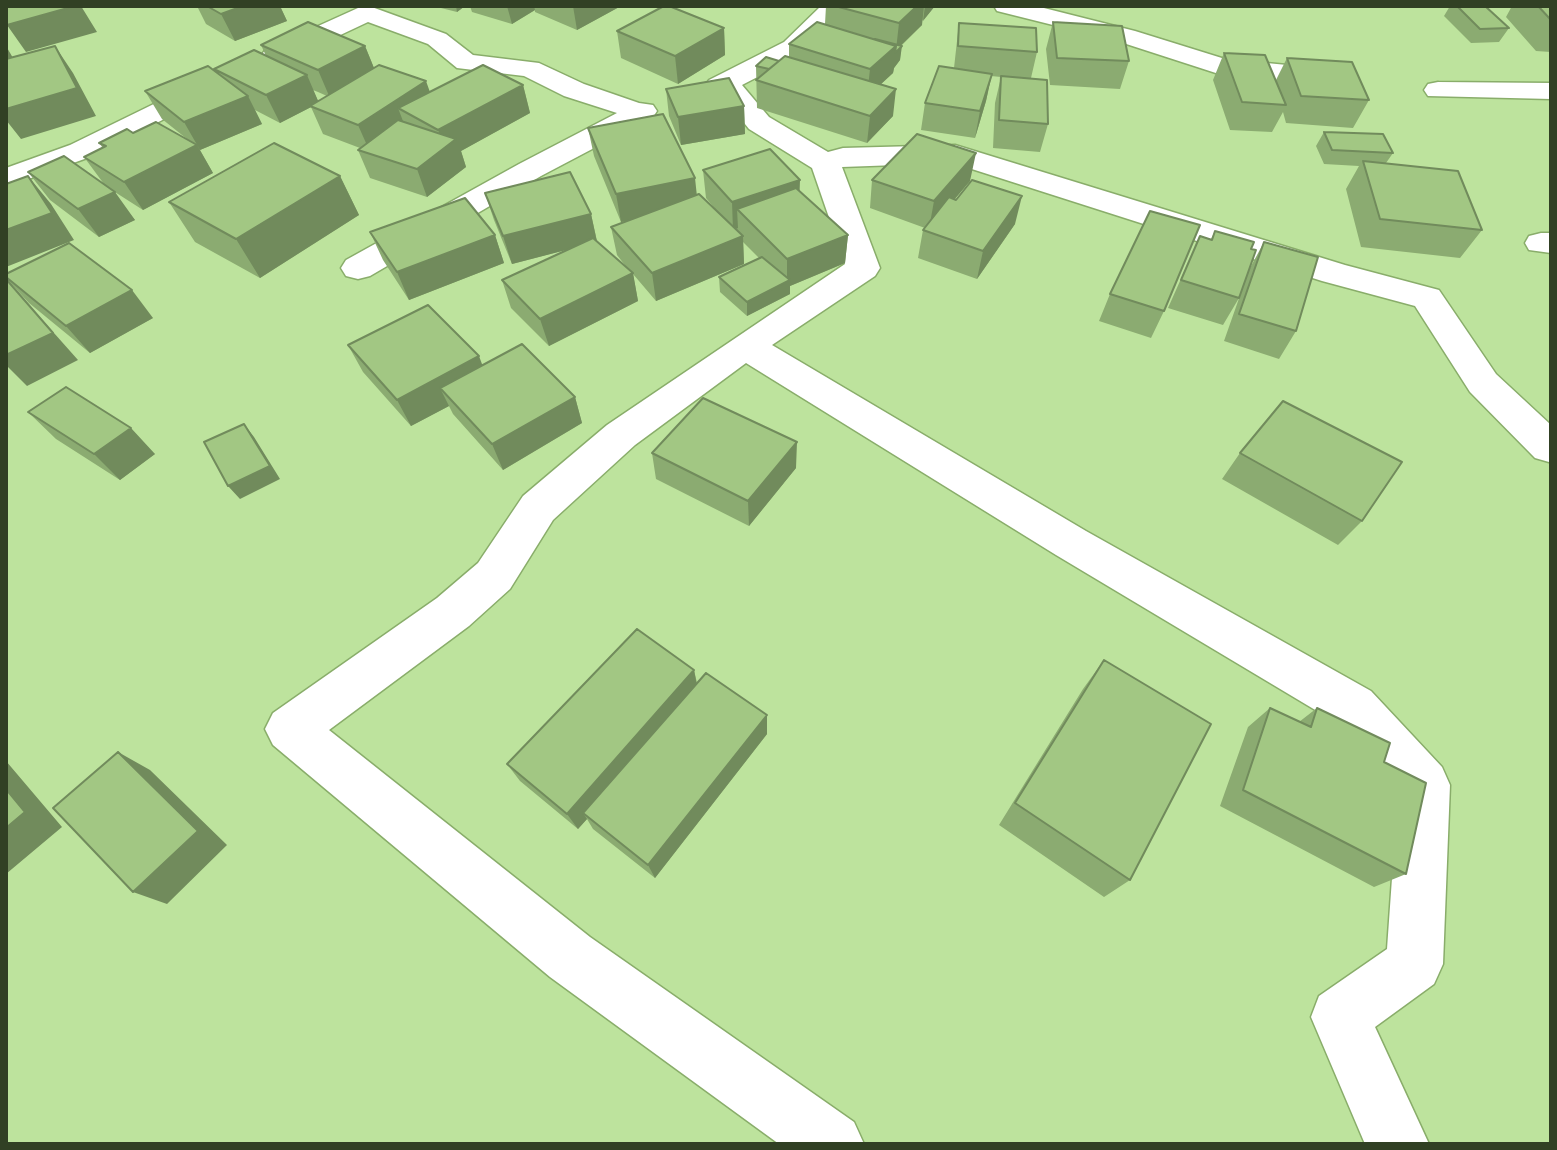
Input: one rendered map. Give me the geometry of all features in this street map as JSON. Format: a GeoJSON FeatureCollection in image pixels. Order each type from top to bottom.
{"type":"FeatureCollection","features":[{"type":"Feature","properties":{"kind":"street"},"geometry":{"type":"LineString","coordinates":[[358,268],[635,114],[696,94],[793,48],[827,17],[833,6]]}},
{"type":"Feature","properties":{"kind":"street"},"geometry":{"type":"LineString","coordinates":[[1006,6],[1102,30],[1222,67],[1340,78]]}},
{"type":"Feature","properties":{"kind":"street"},"geometry":{"type":"LineString","coordinates":[[1102,30],[1124,6]]}},
{"type":"Feature","properties":{"kind":"street"},"geometry":{"type":"LineString","coordinates":[[6,178],[80,151],[239,71],[367,13],[437,39],[466,62],[530,69],[574,90],[625,106],[635,114]]}},
{"type":"Feature","properties":{"kind":"street"},"geometry":{"type":"LineString","coordinates":[[1438,90],[1551,91]]}},
{"type":"Feature","properties":{"kind":"street"},"geometry":{"type":"LineString","coordinates":[[696,94],[759,123],[825,163],[863,268],[836,283],[621,435],[538,508],[494,576],[453,612],[290,729],[570,957],[832,1144]]}},
{"type":"Feature","properties":{"kind":"street"},"geometry":{"type":"LineString","coordinates":[[825,163],[843,157],[955,154],[1334,273],[1427,298],[1483,383],[1549,447]]}},
{"type":"Feature","properties":{"kind":"street"},"geometry":{"type":"LineString","coordinates":[[746,346],[1071,543],[1354,707],[1424,785],[1414,964],[1340,1017],[1397,1144]]}},
{"type":"Feature","properties":{"kind":"building"},"geometry":{"type":"Polygon","coordinates":[[[6,6],[75,6],[7,25],[6,6]]]}},
{"type":"Feature","properties":{"kind":"building"},"geometry":{"type":"Polygon","coordinates":[[[207,6],[243,6],[221,14],[207,6]]]}},
{"type":"Feature","properties":{"kind":"building"},"geometry":{"type":"Polygon","coordinates":[[[664,6],[724,28],[675,56],[617,31],[664,6]]]}},
{"type":"Feature","properties":{"kind":"building"},"geometry":{"type":"Polygon","coordinates":[[[835,6],[917,6],[899,23],[835,6]]]}},
{"type":"Feature","properties":{"kind":"building"},"geometry":{"type":"Polygon","coordinates":[[[1457,6],[1485,6],[1509,28],[1480,29],[1457,6]]]}},
{"type":"Feature","properties":{"kind":"building"},"geometry":{"type":"Polygon","coordinates":[[[1538,6],[1551,6],[1551,20],[1538,6]]]}},
{"type":"Feature","properties":{"kind":"building"},"geometry":{"type":"Polygon","coordinates":[[[308,22],[365,46],[318,70],[261,45],[308,22]]]}},
{"type":"Feature","properties":{"kind":"building"},"geometry":{"type":"Polygon","coordinates":[[[817,22],[896,46],[870,69],[789,44],[817,22]]]}},
{"type":"Feature","properties":{"kind":"building"},"geometry":{"type":"Polygon","coordinates":[[[1053,22],[1122,26],[1129,61],[1057,58],[1053,22]]]}},
{"type":"Feature","properties":{"kind":"building"},"geometry":{"type":"Polygon","coordinates":[[[959,23],[1036,28],[1037,52],[958,46],[959,23]]]}},
{"type":"Feature","properties":{"kind":"building"},"geometry":{"type":"Polygon","coordinates":[[[875,39],[902,46],[895,53],[896,46],[875,39]]]}},
{"type":"Feature","properties":{"kind":"building"},"geometry":{"type":"Polygon","coordinates":[[[55,46],[77,88],[6,109],[6,59],[55,46]]]}},
{"type":"Feature","properties":{"kind":"building"},"geometry":{"type":"Polygon","coordinates":[[[254,50],[307,75],[266,95],[214,69],[254,50]]]}},
{"type":"Feature","properties":{"kind":"building"},"geometry":{"type":"Polygon","coordinates":[[[1224,53],[1265,55],[1286,105],[1242,102],[1224,53]]]}},
{"type":"Feature","properties":{"kind":"building"},"geometry":{"type":"Polygon","coordinates":[[[785,56],[896,89],[870,116],[756,80],[785,56]]]}},
{"type":"Feature","properties":{"kind":"building"},"geometry":{"type":"Polygon","coordinates":[[[766,57],[779,61],[769,69],[756,66],[766,57]]]}},
{"type":"Feature","properties":{"kind":"building"},"geometry":{"type":"Polygon","coordinates":[[[1287,58],[1352,62],[1369,100],[1301,96],[1287,58]]]}},
{"type":"Feature","properties":{"kind":"building"},"geometry":{"type":"Polygon","coordinates":[[[379,65],[426,81],[358,125],[310,106],[379,65]]]}},
{"type":"Feature","properties":{"kind":"building"},"geometry":{"type":"Polygon","coordinates":[[[483,65],[523,85],[438,130],[398,108],[483,65]]]}},
{"type":"Feature","properties":{"kind":"building"},"geometry":{"type":"Polygon","coordinates":[[[208,66],[248,96],[184,122],[145,91],[208,66]]]}},
{"type":"Feature","properties":{"kind":"building"},"geometry":{"type":"Polygon","coordinates":[[[939,66],[992,74],[980,111],[925,103],[939,66]]]}},
{"type":"Feature","properties":{"kind":"building"},"geometry":{"type":"Polygon","coordinates":[[[1001,76],[1047,80],[1048,124],[999,120],[1001,76]]]}},
{"type":"Feature","properties":{"kind":"building"},"geometry":{"type":"Polygon","coordinates":[[[729,78],[744,106],[678,117],[666,89],[729,78]]]}},
{"type":"Feature","properties":{"kind":"building"},"geometry":{"type":"Polygon","coordinates":[[[663,114],[695,178],[616,194],[588,128],[663,114]]]}},
{"type":"Feature","properties":{"kind":"building"},"geometry":{"type":"Polygon","coordinates":[[[398,120],[456,139],[417,169],[358,150],[398,120]]]}},
{"type":"Feature","properties":{"kind":"building"},"geometry":{"type":"Polygon","coordinates":[[[156,122],[197,145],[124,182],[84,157],[106,146],[99,143],[127,129],[133,133],[156,122]]]}},
{"type":"Feature","properties":{"kind":"building"},"geometry":{"type":"Polygon","coordinates":[[[1324,132],[1383,134],[1393,153],[1332,150],[1324,132]]]}},
{"type":"Feature","properties":{"kind":"building"},"geometry":{"type":"Polygon","coordinates":[[[917,134],[976,153],[934,201],[872,180],[917,134]]]}},
{"type":"Feature","properties":{"kind":"building"},"geometry":{"type":"Polygon","coordinates":[[[274,143],[340,176],[236,239],[169,202],[274,143]]]}},
{"type":"Feature","properties":{"kind":"building"},"geometry":{"type":"Polygon","coordinates":[[[770,149],[800,180],[732,202],[703,170],[770,149]]]}},
{"type":"Feature","properties":{"kind":"building"},"geometry":{"type":"Polygon","coordinates":[[[64,156],[115,192],[78,209],[28,172],[64,156]]]}},
{"type":"Feature","properties":{"kind":"building"},"geometry":{"type":"Polygon","coordinates":[[[1363,161],[1458,171],[1482,230],[1380,219],[1363,161]]]}},
{"type":"Feature","properties":{"kind":"building"},"geometry":{"type":"Polygon","coordinates":[[[570,172],[591,214],[503,236],[485,193],[570,172]]]}},
{"type":"Feature","properties":{"kind":"building"},"geometry":{"type":"Polygon","coordinates":[[[28,176],[52,213],[6,230],[6,184],[28,176]]]}},
{"type":"Feature","properties":{"kind":"building"},"geometry":{"type":"Polygon","coordinates":[[[972,180],[1022,196],[983,251],[923,230],[949,197],[956,200],[972,180]]]}},
{"type":"Feature","properties":{"kind":"building"},"geometry":{"type":"Polygon","coordinates":[[[796,188],[848,235],[787,259],[737,209],[796,188]]]}},
{"type":"Feature","properties":{"kind":"building"},"geometry":{"type":"Polygon","coordinates":[[[699,194],[743,236],[652,273],[611,227],[699,194]]]}},
{"type":"Feature","properties":{"kind":"building"},"geometry":{"type":"Polygon","coordinates":[[[465,198],[495,235],[397,272],[370,232],[465,198]]]}},
{"type":"Feature","properties":{"kind":"building"},"geometry":{"type":"Polygon","coordinates":[[[1150,211],[1200,225],[1164,311],[1110,294],[1150,211]]]}},
{"type":"Feature","properties":{"kind":"building"},"geometry":{"type":"Polygon","coordinates":[[[1215,231],[1254,242],[1251,249],[1256,250],[1239,298],[1181,280],[1200,236],[1212,240],[1215,231]]]}},
{"type":"Feature","properties":{"kind":"building"},"geometry":{"type":"Polygon","coordinates":[[[593,238],[633,273],[540,319],[502,280],[593,238]]]}},
{"type":"Feature","properties":{"kind":"building"},"geometry":{"type":"Polygon","coordinates":[[[1264,242],[1318,257],[1296,331],[1239,314],[1264,242]]]}},
{"type":"Feature","properties":{"kind":"building"},"geometry":{"type":"Polygon","coordinates":[[[69,243],[132,290],[66,326],[6,274],[69,243]]]}},
{"type":"Feature","properties":{"kind":"building"},"geometry":{"type":"Polygon","coordinates":[[[762,257],[790,280],[747,302],[719,277],[762,257]]]}},
{"type":"Feature","properties":{"kind":"building"},"geometry":{"type":"Polygon","coordinates":[[[6,279],[53,333],[6,355],[6,279]]]}},
{"type":"Feature","properties":{"kind":"building"},"geometry":{"type":"Polygon","coordinates":[[[428,305],[479,356],[397,400],[348,345],[428,305]]]}},
{"type":"Feature","properties":{"kind":"building"},"geometry":{"type":"Polygon","coordinates":[[[522,344],[575,397],[492,444],[440,388],[522,344]]]}},
{"type":"Feature","properties":{"kind":"building"},"geometry":{"type":"Polygon","coordinates":[[[66,387],[131,428],[94,454],[28,412],[66,387]]]}},
{"type":"Feature","properties":{"kind":"building"},"geometry":{"type":"Polygon","coordinates":[[[703,398],[797,442],[748,501],[652,453],[703,398]]]}},
{"type":"Feature","properties":{"kind":"building"},"geometry":{"type":"Polygon","coordinates":[[[1283,401],[1402,462],[1362,521],[1240,453],[1283,401]]]}},
{"type":"Feature","properties":{"kind":"building"},"geometry":{"type":"Polygon","coordinates":[[[244,424],[270,466],[228,486],[204,442],[244,424]]]}},
{"type":"Feature","properties":{"kind":"building"},"geometry":{"type":"Polygon","coordinates":[[[637,629],[694,670],[567,814],[507,764],[637,629]]]}},
{"type":"Feature","properties":{"kind":"building"},"geometry":{"type":"Polygon","coordinates":[[[1104,660],[1211,724],[1130,880],[1015,803],[1104,660]]]}},
{"type":"Feature","properties":{"kind":"building"},"geometry":{"type":"Polygon","coordinates":[[[706,673],[767,715],[648,865],[583,813],[706,673]]]}},
{"type":"Feature","properties":{"kind":"building"},"geometry":{"type":"Polygon","coordinates":[[[1270,708],[1311,727],[1317,708],[1390,743],[1384,762],[1426,783],[1406,874],[1243,790],[1270,708]]]}},
{"type":"Feature","properties":{"kind":"building"},"geometry":{"type":"Polygon","coordinates":[[[118,752],[198,831],[133,892],[53,808],[118,752]]]}},
{"type":"Feature","properties":{"kind":"building"},"geometry":{"type":"Polygon","coordinates":[[[6,789],[25,812],[6,828],[6,789]]]}}]}
